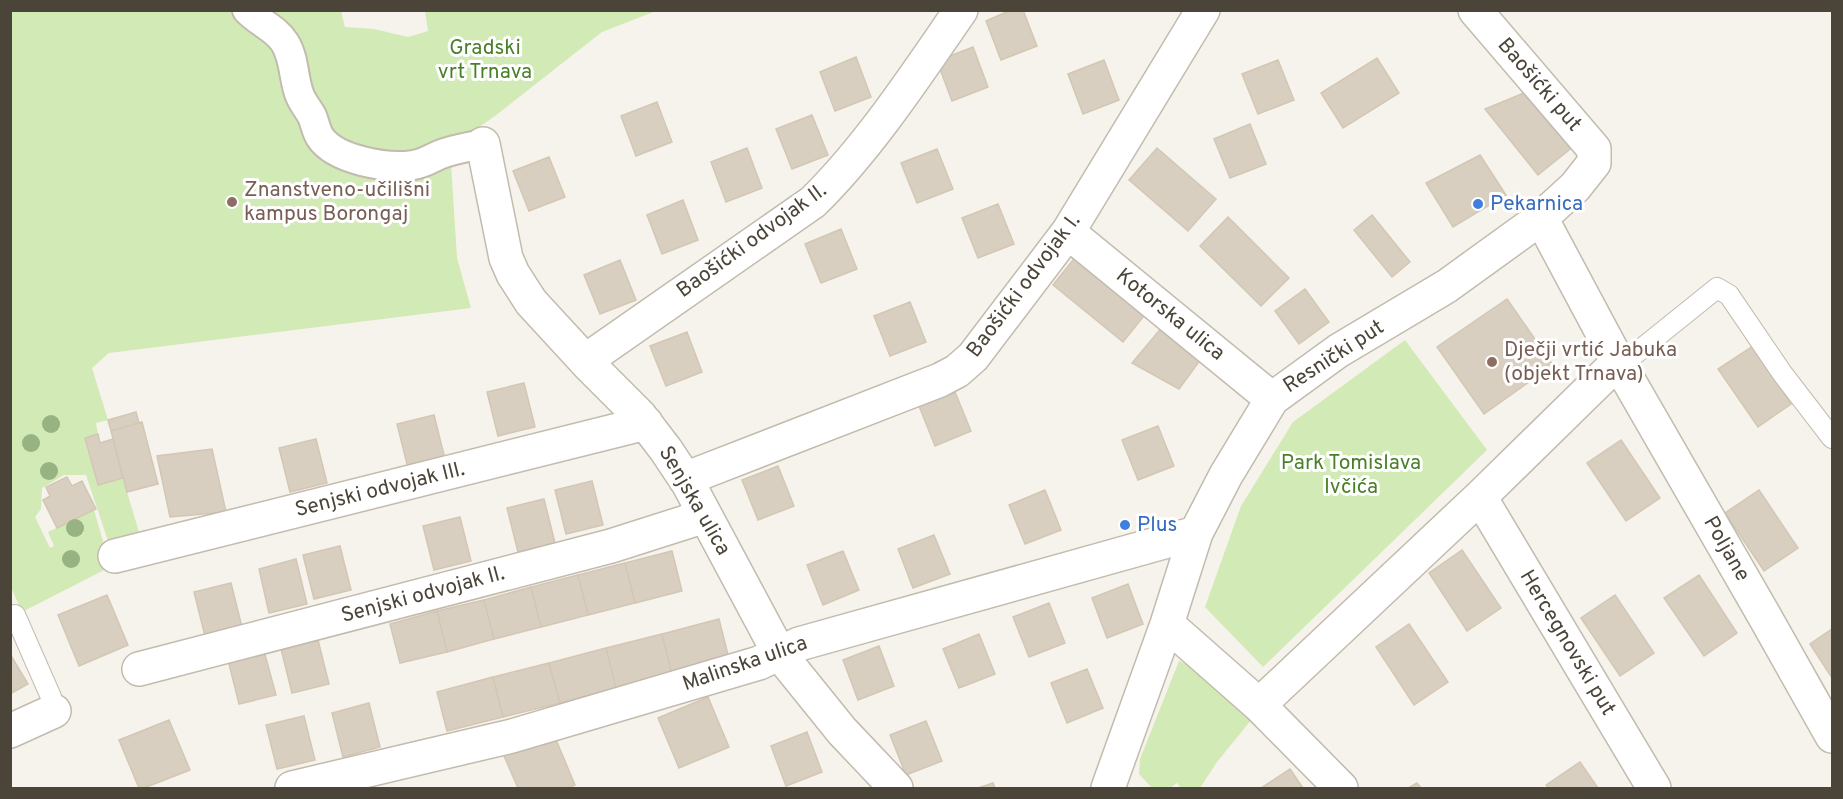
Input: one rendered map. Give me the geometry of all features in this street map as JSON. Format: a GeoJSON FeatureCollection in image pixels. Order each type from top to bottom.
{"type":"FeatureCollection","features":[{"type":"Feature","properties":{"kind":"street"},"geometry":{"type":"LineString","coordinates":[[247,10],[284,41],[300,96],[312,117],[319,136],[327,146],[342,155],[362,161],[397,166],[414,165],[454,150],[483,144]]}},
{"type":"Feature","properties":{"kind":"street","name":"Baošićki odvojak II."},"geometry":{"type":"LineString","coordinates":[[585,361],[813,202],[832,183],[901,96],[962,10]]}},
{"type":"Feature","properties":{"kind":"street","name":"Baošićki odvojak I."},"geometry":{"type":"LineString","coordinates":[[685,478],[940,380],[957,371],[973,357],[1068,232],[1203,10]]}},
{"type":"Feature","properties":{"kind":"street","name":"Baošićki put"},"geometry":{"type":"LineString","coordinates":[[1475,10],[1593,149],[1594,163]]}},
{"type":"Feature","properties":{"kind":"street","name":"Senjska ulica"},"geometry":{"type":"LineString","coordinates":[[483,144],[497,221],[506,258],[513,274],[531,302],[646,423],[685,478],[780,653],[842,731],[896,789]]}},
{"type":"Feature","properties":{"kind":"street","name":"Resnički put"},"geometry":{"type":"LineString","coordinates":[[1111,788],[1196,533],[1226,475],[1272,399],[1338,351],[1447,286],[1541,218],[1575,187],[1594,163]]}},
{"type":"Feature","properties":{"kind":"street","name":"Poljane"},"geometry":{"type":"LineString","coordinates":[[1541,218],[1618,362],[1833,736]]}},
{"type":"Feature","properties":{"kind":"street","name":"Kotorska ulica"},"geometry":{"type":"LineString","coordinates":[[1068,232],[1272,399]]}},
{"type":"Feature","properties":{"kind":"street"},"geometry":{"type":"LineString","coordinates":[[1259,705],[1480,497],[1618,362]]}},
{"type":"Feature","properties":{"kind":"street","name":"Senjski odvojak III."},"geometry":{"type":"LineString","coordinates":[[115,556],[646,423]]}},
{"type":"Feature","properties":{"kind":"street","name":"Hercegnovski put"},"geometry":{"type":"LineString","coordinates":[[1480,497],[1654,789]]}},
{"type":"Feature","properties":{"kind":"street","name":"Senjski odvojak II."},"geometry":{"type":"LineString","coordinates":[[139,669],[611,546],[705,516]]}},
{"type":"Feature","properties":{"kind":"street","name":"Malinska ulica"},"geometry":{"type":"LineString","coordinates":[[292,789],[523,733],[759,663],[811,640],[1196,533]]}},
{"type":"Feature","properties":{"kind":"street"},"geometry":{"type":"LineString","coordinates":[[1167,624],[1259,705],[1341,789]]}},
{"type":"Feature","properties":{"kind":"street"},"geometry":{"type":"LineString","coordinates":[[10,731],[54,711]]}},
{"type":"Feature","properties":{"kind":"lane"},"geometry":{"type":"LineString","coordinates":[[1618,362],[1630,358],[1717,288],[1728,295],[1782,373],[1833,438]]}},
{"type":"Feature","properties":{"kind":"lane"},"geometry":{"type":"LineString","coordinates":[[15,615],[51,697],[54,711]]}},
{"type":"Feature","properties":{"kind":"green space","name":"Znanstveno-učilišni kampus Borongaj"},"geometry":{"type":"Polygon","coordinates":[[[10,11],[341,11],[345,27],[374,29],[408,37],[428,31],[425,11],[656,11],[602,32],[495,116],[450,147],[457,258],[471,308],[109,353],[92,368],[108,420],[96,423],[98,434],[85,438],[97,484],[123,478],[141,539],[110,547],[86,475],[64,475],[42,488],[41,509],[35,517],[50,548],[54,546],[48,532],[94,510],[107,555],[114,565],[22,612],[10,585],[10,11]]]}},
{"type":"Feature","properties":{"kind":"green space","name":"Park Tomislava Ivčića"},"geometry":{"type":"Polygon","coordinates":[[[1405,340],[1487,450],[1263,667],[1205,607],[1241,506],[1293,422],[1405,340]]]}},
{"type":"Feature","properties":{"kind":"green space"},"geometry":{"type":"Polygon","coordinates":[[[1179,661],[1189,665],[1252,719],[1217,762],[1200,788],[1181,788],[1177,783],[1170,788],[1152,788],[1139,774],[1140,759],[1179,661]]]}},
{"type":"Feature","properties":{"kind":"building"},"geometry":{"type":"Polygon","coordinates":[[[1011,10],[1023,10],[1037,46],[1001,60],[986,21],[1011,10]]]}},
{"type":"Feature","properties":{"kind":"building"},"geometry":{"type":"Polygon","coordinates":[[[973,47],[988,87],[952,101],[937,61],[973,47]]]}},
{"type":"Feature","properties":{"kind":"building"},"geometry":{"type":"Polygon","coordinates":[[[856,57],[871,97],[835,111],[820,72],[856,57]]]}},
{"type":"Feature","properties":{"kind":"building"},"geometry":{"type":"Polygon","coordinates":[[[1377,58],[1399,93],[1343,128],[1321,93],[1377,58]]]}},
{"type":"Feature","properties":{"kind":"building"},"geometry":{"type":"Polygon","coordinates":[[[1104,60],[1119,100],[1083,114],[1068,74],[1104,60]]]}},
{"type":"Feature","properties":{"kind":"building"},"geometry":{"type":"Polygon","coordinates":[[[1278,60],[1294,100],[1258,114],[1242,74],[1278,60]]]}},
{"type":"Feature","properties":{"kind":"building"},"geometry":{"type":"Polygon","coordinates":[[[1524,93],[1574,146],[1538,175],[1485,109],[1524,93]]]}},
{"type":"Feature","properties":{"kind":"building"},"geometry":{"type":"Polygon","coordinates":[[[657,102],[672,142],[636,156],[621,116],[657,102]]]}},
{"type":"Feature","properties":{"kind":"building"},"geometry":{"type":"Polygon","coordinates":[[[812,115],[828,155],[792,169],[776,129],[812,115]]]}},
{"type":"Feature","properties":{"kind":"building"},"geometry":{"type":"Polygon","coordinates":[[[1250,124],[1266,164],[1230,178],[1214,139],[1250,124]]]}},
{"type":"Feature","properties":{"kind":"building"},"geometry":{"type":"Polygon","coordinates":[[[747,148],[762,188],[726,202],[711,162],[747,148]]]}},
{"type":"Feature","properties":{"kind":"building"},"geometry":{"type":"Polygon","coordinates":[[[1157,148],[1216,199],[1188,231],[1129,180],[1157,148]]]}},
{"type":"Feature","properties":{"kind":"building"},"geometry":{"type":"Polygon","coordinates":[[[937,149],[953,189],[917,203],[901,163],[937,149]]]}},
{"type":"Feature","properties":{"kind":"building"},"geometry":{"type":"Polygon","coordinates":[[[1480,155],[1506,195],[1453,227],[1426,183],[1480,155]]]}},
{"type":"Feature","properties":{"kind":"building"},"geometry":{"type":"Polygon","coordinates":[[[549,157],[565,197],[529,211],[513,171],[549,157]]]}},
{"type":"Feature","properties":{"kind":"building"},"geometry":{"type":"Polygon","coordinates":[[[683,200],[698,240],[662,254],[647,215],[683,200]]]}},
{"type":"Feature","properties":{"kind":"building"},"geometry":{"type":"Polygon","coordinates":[[[998,204],[1014,244],[978,258],[962,218],[998,204]]]}},
{"type":"Feature","properties":{"kind":"building"},"geometry":{"type":"Polygon","coordinates":[[[1372,215],[1410,262],[1392,277],[1354,230],[1372,215]]]}},
{"type":"Feature","properties":{"kind":"building"},"geometry":{"type":"Polygon","coordinates":[[[1228,217],[1289,278],[1261,306],[1200,246],[1228,217]]]}},
{"type":"Feature","properties":{"kind":"building"},"geometry":{"type":"Polygon","coordinates":[[[841,229],[857,269],[821,283],[805,244],[841,229]]]}},
{"type":"Feature","properties":{"kind":"building"},"geometry":{"type":"Polygon","coordinates":[[[1077,255],[1147,312],[1123,342],[1053,285],[1077,255]]]}},
{"type":"Feature","properties":{"kind":"building"},"geometry":{"type":"Polygon","coordinates":[[[620,260],[636,300],[600,314],[584,275],[620,260]]]}},
{"type":"Feature","properties":{"kind":"building"},"geometry":{"type":"Polygon","coordinates":[[[1305,289],[1329,322],[1299,344],[1275,311],[1305,289]]]}},
{"type":"Feature","properties":{"kind":"building"},"geometry":{"type":"Polygon","coordinates":[[[1507,299],[1553,365],[1484,414],[1437,347],[1507,299]]]}},
{"type":"Feature","properties":{"kind":"building"},"geometry":{"type":"Polygon","coordinates":[[[910,302],[926,342],[890,356],[874,316],[910,302]]]}},
{"type":"Feature","properties":{"kind":"building"},"geometry":{"type":"Polygon","coordinates":[[[1163,326],[1204,355],[1179,389],[1132,363],[1163,326]]]}},
{"type":"Feature","properties":{"kind":"building"},"geometry":{"type":"Polygon","coordinates":[[[687,332],[702,372],[666,386],[650,346],[687,332]]]}},
{"type":"Feature","properties":{"kind":"building"},"geometry":{"type":"Polygon","coordinates":[[[1753,346],[1791,404],[1758,427],[1718,369],[1753,346]]]}},
{"type":"Feature","properties":{"kind":"building"},"geometry":{"type":"Polygon","coordinates":[[[524,383],[535,427],[498,436],[487,392],[524,383]]]}},
{"type":"Feature","properties":{"kind":"building"},"geometry":{"type":"Polygon","coordinates":[[[955,392],[971,431],[935,446],[919,406],[955,392]]]}},
{"type":"Feature","properties":{"kind":"building"},"geometry":{"type":"Polygon","coordinates":[[[136,412],[139,423],[111,431],[108,420],[136,412]]]}},
{"type":"Feature","properties":{"kind":"building"},"geometry":{"type":"Polygon","coordinates":[[[434,415],[445,459],[408,468],[397,424],[434,415]]]}},
{"type":"Feature","properties":{"kind":"building"},"geometry":{"type":"Polygon","coordinates":[[[142,422],[158,484],[127,492],[111,431],[142,422]]]}},
{"type":"Feature","properties":{"kind":"building"},"geometry":{"type":"Polygon","coordinates":[[[1158,426],[1174,466],[1138,480],[1122,440],[1158,426]]]}},
{"type":"Feature","properties":{"kind":"building"},"geometry":{"type":"Polygon","coordinates":[[[98,434],[100,443],[113,439],[123,478],[98,485],[85,438],[98,434]]]}},
{"type":"Feature","properties":{"kind":"building"},"geometry":{"type":"Polygon","coordinates":[[[316,439],[327,483],[290,492],[279,448],[316,439]]]}},
{"type":"Feature","properties":{"kind":"building"},"geometry":{"type":"Polygon","coordinates":[[[1621,440],[1660,498],[1626,521],[1587,463],[1621,440]]]}},
{"type":"Feature","properties":{"kind":"building"},"geometry":{"type":"Polygon","coordinates":[[[212,449],[226,512],[170,517],[157,456],[212,449]]]}},
{"type":"Feature","properties":{"kind":"building"},"geometry":{"type":"Polygon","coordinates":[[[778,466],[794,506],[758,520],[742,480],[778,466]]]}},
{"type":"Feature","properties":{"kind":"building"},"geometry":{"type":"Polygon","coordinates":[[[67,477],[72,486],[82,481],[96,509],[57,528],[43,500],[50,496],[46,487],[67,477]]]}},
{"type":"Feature","properties":{"kind":"building"},"geometry":{"type":"Polygon","coordinates":[[[592,481],[603,525],[566,534],[555,490],[592,481]]]}},
{"type":"Feature","properties":{"kind":"building"},"geometry":{"type":"Polygon","coordinates":[[[1045,490],[1061,530],[1025,544],[1009,505],[1045,490]]]}},
{"type":"Feature","properties":{"kind":"building"},"geometry":{"type":"Polygon","coordinates":[[[1759,490],[1798,548],[1764,571],[1725,513],[1759,490]]]}},
{"type":"Feature","properties":{"kind":"building"},"geometry":{"type":"Polygon","coordinates":[[[544,499],[555,543],[518,552],[507,508],[544,499]]]}},
{"type":"Feature","properties":{"kind":"building"},"geometry":{"type":"Polygon","coordinates":[[[460,517],[471,561],[434,570],[423,526],[460,517]]]}},
{"type":"Feature","properties":{"kind":"building"},"geometry":{"type":"Polygon","coordinates":[[[934,535],[950,574],[913,588],[898,549],[934,535]]]}},
{"type":"Feature","properties":{"kind":"building"},"geometry":{"type":"Polygon","coordinates":[[[340,546],[351,590],[314,599],[303,555],[340,546]]]}},
{"type":"Feature","properties":{"kind":"building"},"geometry":{"type":"Polygon","coordinates":[[[1462,550],[1501,608],[1467,631],[1429,573],[1462,550]]]}},
{"type":"Feature","properties":{"kind":"building"},"geometry":{"type":"Polygon","coordinates":[[[672,551],[682,591],[635,603],[625,563],[672,551]]]}},
{"type":"Feature","properties":{"kind":"building"},"geometry":{"type":"Polygon","coordinates":[[[843,551],[859,590],[823,605],[807,565],[843,551]]]}},
{"type":"Feature","properties":{"kind":"building"},"geometry":{"type":"Polygon","coordinates":[[[296,559],[307,604],[269,613],[259,569],[296,559]]]}},
{"type":"Feature","properties":{"kind":"building"},"geometry":{"type":"Polygon","coordinates":[[[625,563],[635,603],[588,615],[578,575],[625,563]]]}},
{"type":"Feature","properties":{"kind":"building"},"geometry":{"type":"Polygon","coordinates":[[[578,575],[588,615],[541,627],[531,587],[578,575]]]}},
{"type":"Feature","properties":{"kind":"building"},"geometry":{"type":"Polygon","coordinates":[[[1699,575],[1737,633],[1704,656],[1664,598],[1699,575]]]}},
{"type":"Feature","properties":{"kind":"building"},"geometry":{"type":"Polygon","coordinates":[[[231,583],[242,627],[205,636],[194,592],[231,583]]]}},
{"type":"Feature","properties":{"kind":"building"},"geometry":{"type":"Polygon","coordinates":[[[1128,584],[1143,624],[1107,638],[1092,598],[1128,584]]]}},
{"type":"Feature","properties":{"kind":"building"},"geometry":{"type":"Polygon","coordinates":[[[531,587],[541,627],[494,639],[484,600],[531,587]]]}},
{"type":"Feature","properties":{"kind":"building"},"geometry":{"type":"Polygon","coordinates":[[[107,595],[128,645],[79,666],[58,615],[107,595]]]}},
{"type":"Feature","properties":{"kind":"building"},"geometry":{"type":"Polygon","coordinates":[[[1615,595],[1654,653],[1620,676],[1581,618],[1615,595]]]}},
{"type":"Feature","properties":{"kind":"building"},"geometry":{"type":"Polygon","coordinates":[[[484,600],[494,639],[447,652],[437,611],[484,600]]]}},
{"type":"Feature","properties":{"kind":"building"},"geometry":{"type":"Polygon","coordinates":[[[1049,603],[1065,643],[1029,657],[1013,617],[1049,603]]]}},
{"type":"Feature","properties":{"kind":"building"},"geometry":{"type":"Polygon","coordinates":[[[437,611],[447,652],[400,663],[390,624],[437,611]]]}},
{"type":"Feature","properties":{"kind":"building"},"geometry":{"type":"Polygon","coordinates":[[[719,619],[729,659],[672,674],[662,634],[719,619]]]}},
{"type":"Feature","properties":{"kind":"building"},"geometry":{"type":"Polygon","coordinates":[[[1409,624],[1448,682],[1414,705],[1376,647],[1409,624]]]}},
{"type":"Feature","properties":{"kind":"building"},"geometry":{"type":"Polygon","coordinates":[[[1832,629],[1832,678],[1810,644],[1832,629]]]}},
{"type":"Feature","properties":{"kind":"building"},"geometry":{"type":"Polygon","coordinates":[[[662,634],[672,674],[616,688],[606,648],[662,634]]]}},
{"type":"Feature","properties":{"kind":"building"},"geometry":{"type":"Polygon","coordinates":[[[979,634],[995,674],[959,688],[943,649],[979,634]]]}},
{"type":"Feature","properties":{"kind":"building"},"geometry":{"type":"Polygon","coordinates":[[[318,640],[329,684],[292,693],[281,649],[318,640]]]}},
{"type":"Feature","properties":{"kind":"building"},"geometry":{"type":"Polygon","coordinates":[[[879,646],[894,686],[858,700],[843,660],[879,646]]]}},
{"type":"Feature","properties":{"kind":"building"},"geometry":{"type":"Polygon","coordinates":[[[606,648],[616,688],[560,703],[549,663],[606,648]]]}},
{"type":"Feature","properties":{"kind":"building"},"geometry":{"type":"Polygon","coordinates":[[[264,651],[276,695],[239,704],[228,660],[264,651]]]}},
{"type":"Feature","properties":{"kind":"building"},"geometry":{"type":"Polygon","coordinates":[[[10,654],[28,684],[10,694],[10,654]]]}},
{"type":"Feature","properties":{"kind":"building"},"geometry":{"type":"Polygon","coordinates":[[[549,663],[560,703],[503,717],[493,677],[549,663]]]}},
{"type":"Feature","properties":{"kind":"building"},"geometry":{"type":"Polygon","coordinates":[[[1087,669],[1103,708],[1067,723],[1051,683],[1087,669]]]}},
{"type":"Feature","properties":{"kind":"building"},"geometry":{"type":"Polygon","coordinates":[[[493,677],[503,717],[447,731],[437,692],[493,677]]]}},
{"type":"Feature","properties":{"kind":"building"},"geometry":{"type":"Polygon","coordinates":[[[708,697],[729,747],[679,768],[658,718],[708,697]]]}},
{"type":"Feature","properties":{"kind":"building"},"geometry":{"type":"Polygon","coordinates":[[[369,703],[380,747],[343,757],[332,713],[369,703]]]}},
{"type":"Feature","properties":{"kind":"building"},"geometry":{"type":"Polygon","coordinates":[[[304,716],[315,760],[277,769],[266,725],[304,716]]]}},
{"type":"Feature","properties":{"kind":"building"},"geometry":{"type":"Polygon","coordinates":[[[169,720],[190,770],[139,788],[119,740],[169,720]]]}},
{"type":"Feature","properties":{"kind":"building"},"geometry":{"type":"Polygon","coordinates":[[[926,721],[942,761],[906,775],[890,735],[926,721]]]}},
{"type":"Feature","properties":{"kind":"building"},"geometry":{"type":"Polygon","coordinates":[[[807,732],[822,772],[786,786],[771,746],[807,732]]]}},
{"type":"Feature","properties":{"kind":"building"},"geometry":{"type":"Polygon","coordinates":[[[554,735],[575,785],[567,788],[518,788],[504,756],[554,735]]]}},
{"type":"Feature","properties":{"kind":"building"},"geometry":{"type":"Polygon","coordinates":[[[1580,762],[1598,788],[1549,788],[1546,785],[1580,762]]]}},
{"type":"Feature","properties":{"kind":"building"},"geometry":{"type":"Polygon","coordinates":[[[1290,769],[1303,788],[1261,788],[1290,769]]]}},
{"type":"Feature","properties":{"kind":"building"},"geometry":{"type":"Polygon","coordinates":[[[993,783],[995,788],[978,788],[993,783]]]}},
{"type":"Feature","properties":{"kind":"building"},"geometry":{"type":"Polygon","coordinates":[[[1417,783],[1421,788],[1408,788],[1417,783]]]}},
{"type":"Feature","properties":{"kind":"place","name":"Znanstveno-učilišni kampus Borongaj"},"geometry":{"type":"Point","coordinates":[232,202]}},
{"type":"Feature","properties":{"kind":"place","name":"Pekarnica"},"geometry":{"type":"Point","coordinates":[1478,204]}},
{"type":"Feature","properties":{"kind":"place","name":"Dječji vrtić Jabuka (objekt Trnava)"},"geometry":{"type":"Point","coordinates":[1492,362]}},
{"type":"Feature","properties":{"kind":"place","name":"Plus"},"geometry":{"type":"Point","coordinates":[1125,525]}},
{"type":"Feature","properties":{"kind":"park label","name":"Gradski vrt Trnava"},"geometry":{"type":"Point","coordinates":[485,60]}}]}
